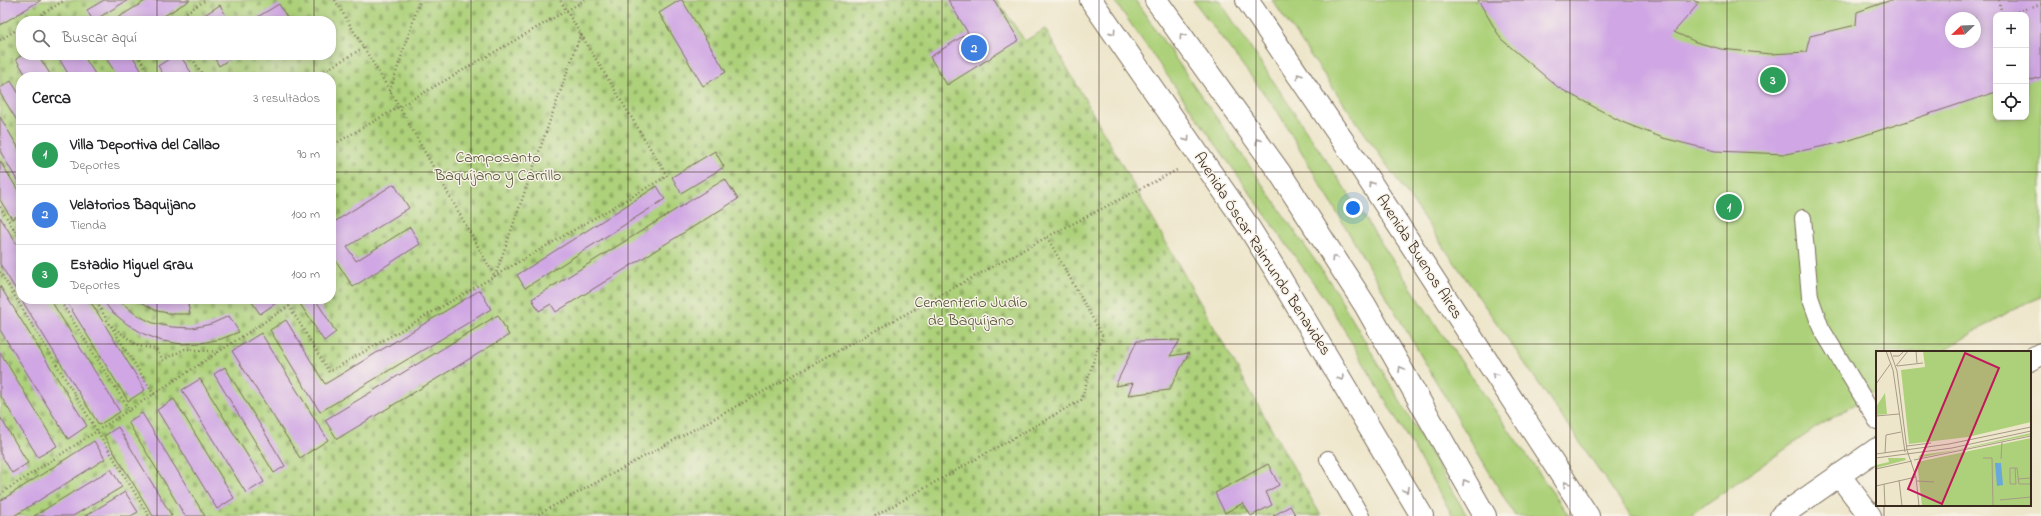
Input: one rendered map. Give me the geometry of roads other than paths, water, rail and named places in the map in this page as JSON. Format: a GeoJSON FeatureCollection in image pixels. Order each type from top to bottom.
{"type":"FeatureCollection","features":[{"type":"Feature","properties":{"kind":"main road","name":"Avenida Óscar Raimundo Benavides"},"geometry":{"type":"LineString","coordinates":[[1091,0],[1248,226],[1302,312],[1422,516]]}},
{"type":"Feature","properties":{"kind":"main road"},"geometry":{"type":"LineString","coordinates":[[1156,0],[1280,173],[1365,305],[1485,516]]}},
{"type":"Feature","properties":{"kind":"main road","name":"Avenida Buenos Aires"},"geometry":{"type":"LineString","coordinates":[[1247,0],[1356,160],[1588,516]]}},
{"type":"Feature","properties":{"kind":"main road"},"geometry":{"type":"LineString","coordinates":[[2031,359],[2041,354]]}},
{"type":"Feature","properties":{"kind":"main road"},"geometry":{"type":"LineString","coordinates":[[1781,516],[1876,450]]}},
{"type":"Feature","properties":{"kind":"main road"},"geometry":{"type":"LineString","coordinates":[[1839,475],[1870,516]]}},
{"type":"Feature","properties":{"kind":"lane"},"geometry":{"type":"LineString","coordinates":[[1803,218],[1810,297],[1821,328],[1876,419]]}},
{"type":"Feature","properties":{"kind":"lane"},"geometry":{"type":"LineString","coordinates":[[1328,459],[1360,516]]}},
{"type":"Feature","properties":{"kind":"place","name":"Velatorios Baquijano"},"geometry":{"type":"Point","coordinates":[974,48]}},
{"type":"Feature","properties":{"kind":"place","name":"Estadio Miguel Grau"},"geometry":{"type":"Point","coordinates":[1773,80]}},
{"type":"Feature","properties":{"kind":"place","name":"Villa Deportiva del Callao"},"geometry":{"type":"Point","coordinates":[1729,207]}},
{"type":"Feature","properties":{"kind":"park label","name":"Camposanto Baquíjano y Carrillo"},"geometry":{"type":"Point","coordinates":[498,167]}},
{"type":"Feature","properties":{"kind":"park label","name":"Cementerio Judío de Baquíjano"},"geometry":{"type":"Point","coordinates":[971,312]}}]}
